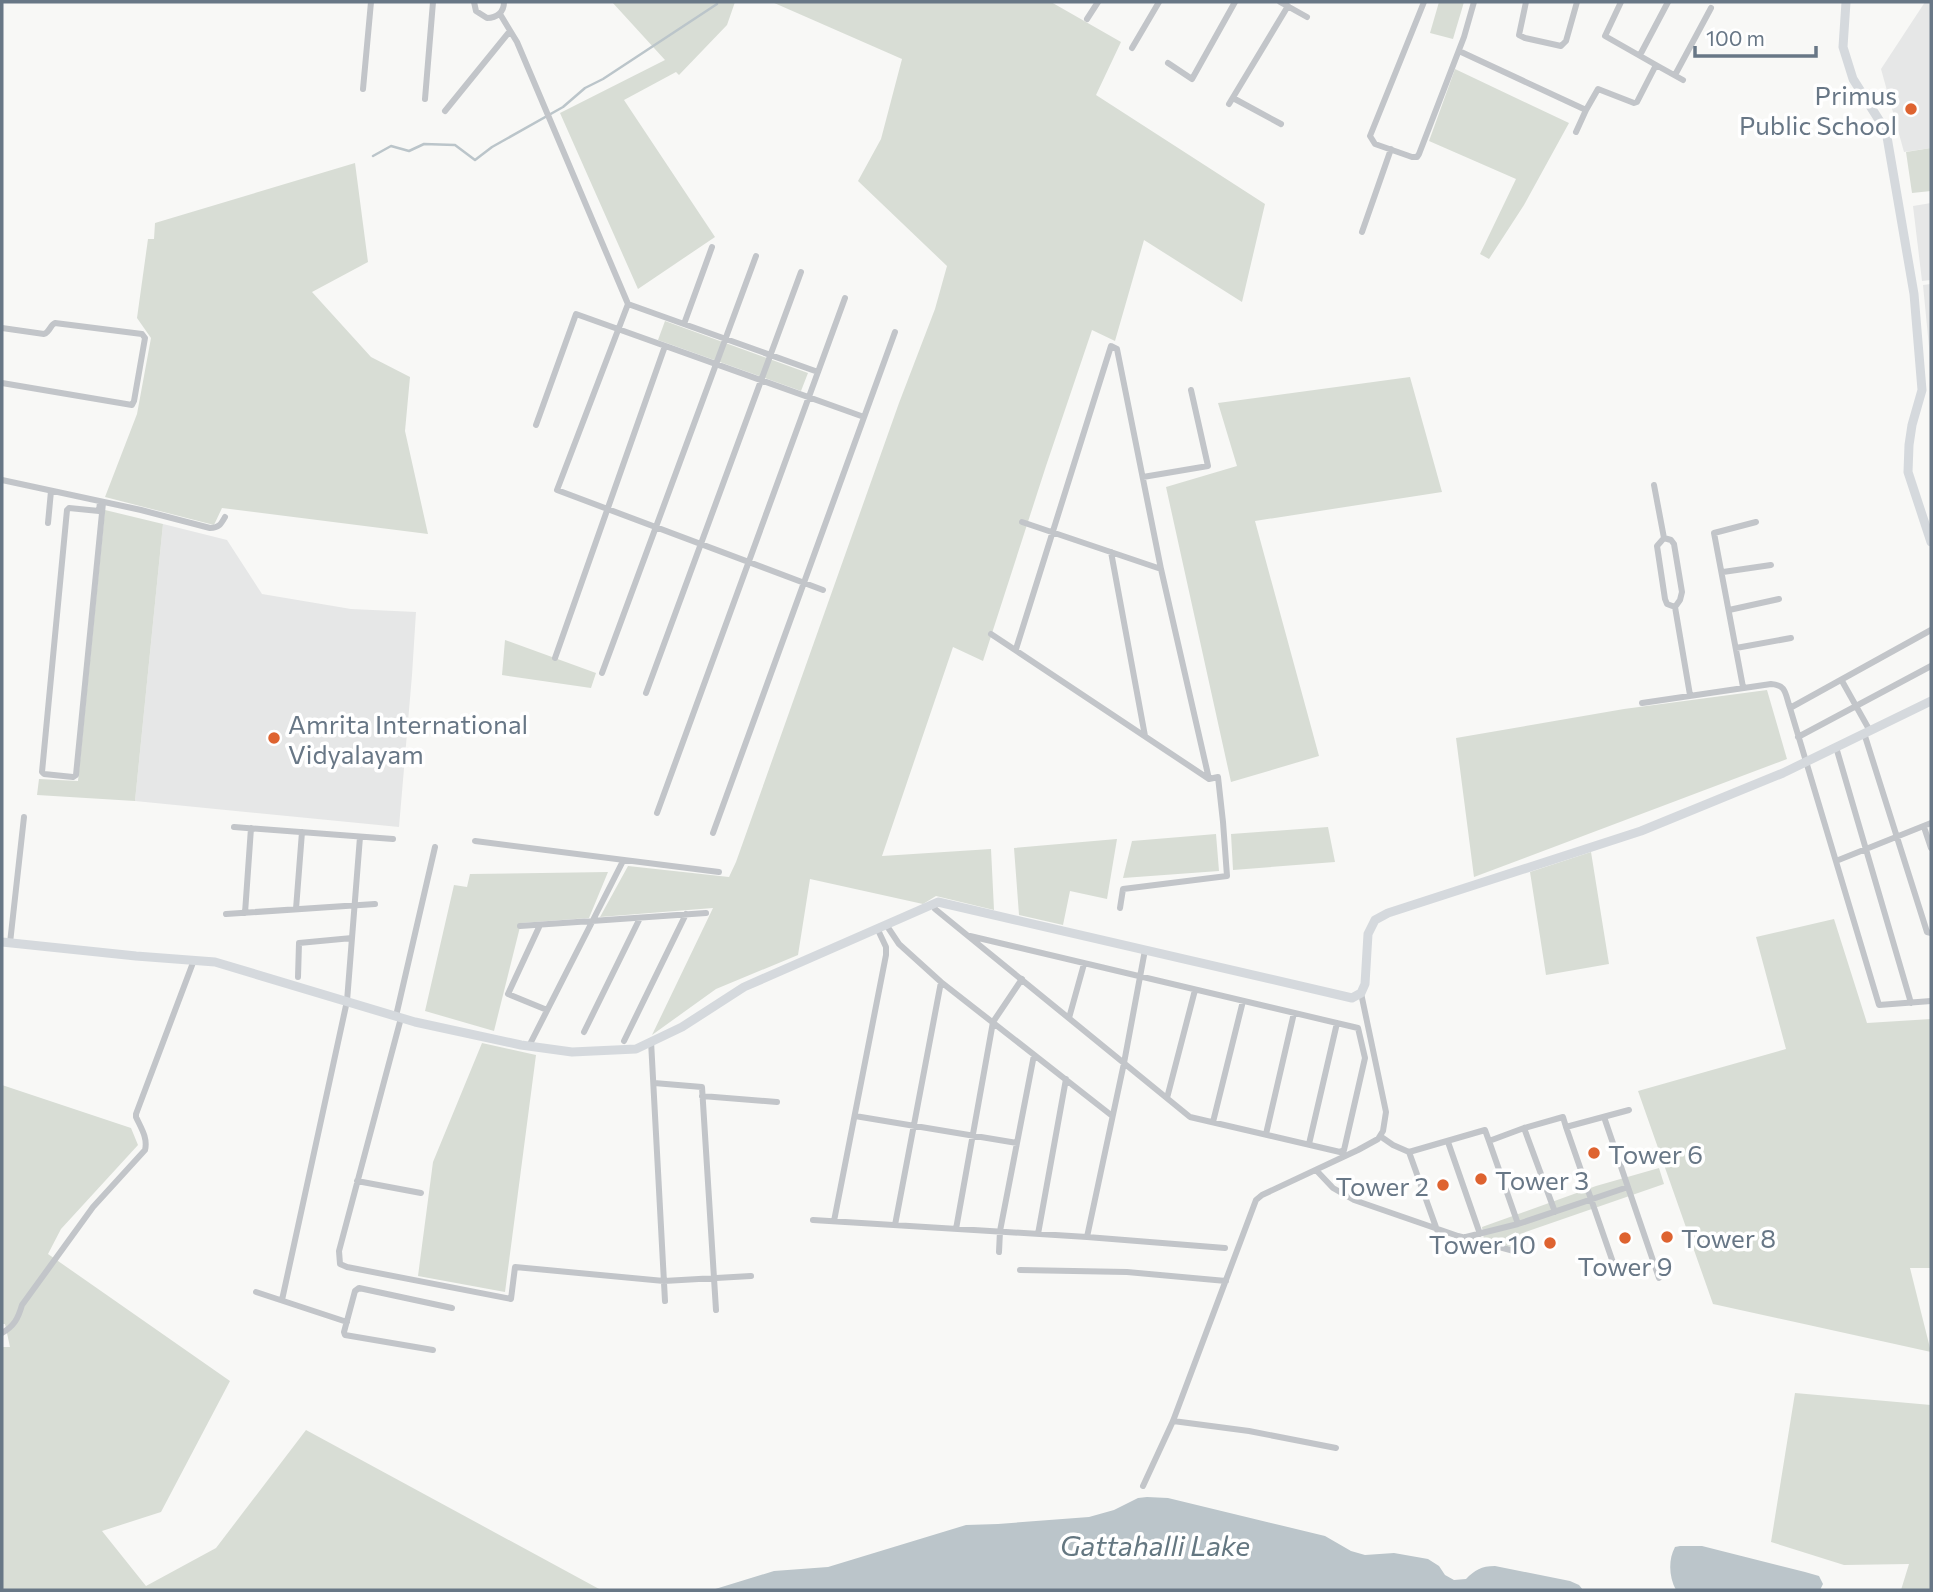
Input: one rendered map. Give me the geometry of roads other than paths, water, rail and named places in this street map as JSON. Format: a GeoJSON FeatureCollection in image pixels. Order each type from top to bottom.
{"type":"FeatureCollection","features":[{"type":"Feature","properties":{"kind":"street"},"geometry":{"type":"LineString","coordinates":[[363,89],[371,2]]}},
{"type":"Feature","properties":{"kind":"street"},"geometry":{"type":"LineString","coordinates":[[425,99],[433,2]]}},
{"type":"Feature","properties":{"kind":"street"},"geometry":{"type":"LineString","coordinates":[[474,2],[483,17],[491,18],[500,14],[504,2]]}},
{"type":"Feature","properties":{"kind":"street"},"geometry":{"type":"LineString","coordinates":[[1087,19],[1098,2]]}},
{"type":"Feature","properties":{"kind":"street"},"geometry":{"type":"LineString","coordinates":[[1132,48],[1159,2]]}},
{"type":"Feature","properties":{"kind":"street"},"geometry":{"type":"LineString","coordinates":[[1168,64],[1192,79],[1235,2]]}},
{"type":"Feature","properties":{"kind":"street"},"geometry":{"type":"LineString","coordinates":[[1280,2],[1307,17]]}},
{"type":"Feature","properties":{"kind":"street"},"geometry":{"type":"LineString","coordinates":[[1424,2],[1370,136],[1376,144],[1412,157],[1419,154],[1459,51],[1474,2]]}},
{"type":"Feature","properties":{"kind":"street"},"geometry":{"type":"LineString","coordinates":[[1527,2],[1519,35],[1561,47],[1566,41],[1577,2]]}},
{"type":"Feature","properties":{"kind":"street"},"geometry":{"type":"LineString","coordinates":[[1622,2],[1605,36],[1683,80]]}},
{"type":"Feature","properties":{"kind":"street"},"geometry":{"type":"LineString","coordinates":[[1640,55],[1668,2]]}},
{"type":"Feature","properties":{"kind":"street"},"geometry":{"type":"LineString","coordinates":[[1846,2],[1843,47],[1853,79],[1886,131],[1914,294],[1922,390],[1910,435],[1908,472],[1931,542]]}},
{"type":"Feature","properties":{"kind":"street"},"geometry":{"type":"LineString","coordinates":[[1280,124],[1231,101],[1288,6]]}},
{"type":"Feature","properties":{"kind":"street"},"geometry":{"type":"LineString","coordinates":[[1675,75],[1711,8]]}},
{"type":"Feature","properties":{"kind":"street"},"geometry":{"type":"LineString","coordinates":[[500,14],[517,42],[628,304],[557,490],[823,590]]}},
{"type":"Feature","properties":{"kind":"street"},"geometry":{"type":"LineString","coordinates":[[445,111],[510,31]]}},
{"type":"Feature","properties":{"kind":"street"},"geometry":{"type":"LineString","coordinates":[[1459,51],[1586,110]]}},
{"type":"Feature","properties":{"kind":"street"},"geometry":{"type":"LineString","coordinates":[[1576,132],[1598,89],[1633,103],[1637,102],[1656,65]]}},
{"type":"Feature","properties":{"kind":"street"},"geometry":{"type":"LineString","coordinates":[[1362,232],[1391,149]]}},
{"type":"Feature","properties":{"kind":"street"},"geometry":{"type":"LineString","coordinates":[[684,324],[712,247]]}},
{"type":"Feature","properties":{"kind":"street"},"geometry":{"type":"LineString","coordinates":[[603,673],[756,256]]}},
{"type":"Feature","properties":{"kind":"street"},"geometry":{"type":"LineString","coordinates":[[646,693],[801,272]]}},
{"type":"Feature","properties":{"kind":"street"},"geometry":{"type":"LineString","coordinates":[[657,813],[845,298]]}},
{"type":"Feature","properties":{"kind":"street"},"geometry":{"type":"LineString","coordinates":[[628,304],[818,372]]}},
{"type":"Feature","properties":{"kind":"street"},"geometry":{"type":"LineString","coordinates":[[536,425],[576,314],[864,418]]}},
{"type":"Feature","properties":{"kind":"street"},"geometry":{"type":"LineString","coordinates":[[2,328],[44,334],[55,323],[140,334],[145,338],[132,405],[2,383]]}},
{"type":"Feature","properties":{"kind":"street"},"geometry":{"type":"LineString","coordinates":[[713,833],[895,332]]}},
{"type":"Feature","properties":{"kind":"street"},"geometry":{"type":"LineString","coordinates":[[555,658],[665,346]]}},
{"type":"Feature","properties":{"kind":"street"},"geometry":{"type":"LineString","coordinates":[[1016,649],[1111,346],[1117,349],[1161,569],[1209,779]]}},
{"type":"Feature","properties":{"kind":"street"},"geometry":{"type":"LineString","coordinates":[[1143,477],[1208,466],[1191,390]]}},
{"type":"Feature","properties":{"kind":"street"},"geometry":{"type":"LineString","coordinates":[[2,480],[51,491],[101,507]]}},
{"type":"Feature","properties":{"kind":"street"},"geometry":{"type":"LineString","coordinates":[[1654,485],[1664,538]]}},
{"type":"Feature","properties":{"kind":"street"},"geometry":{"type":"LineString","coordinates":[[48,523],[51,491]]}},
{"type":"Feature","properties":{"kind":"street"},"geometry":{"type":"LineString","coordinates":[[101,507],[76,775],[44,774],[42,772],[67,510],[101,507],[141,510],[210,528],[216,528],[225,517]]}},
{"type":"Feature","properties":{"kind":"street"},"geometry":{"type":"LineString","coordinates":[[1022,522],[1161,569]]}},
{"type":"Feature","properties":{"kind":"street"},"geometry":{"type":"LineString","coordinates":[[1743,687],[1714,533],[1756,522]]}},
{"type":"Feature","properties":{"kind":"street"},"geometry":{"type":"LineString","coordinates":[[1664,538],[1674,544],[1682,592],[1675,607],[1690,695]]}},
{"type":"Feature","properties":{"kind":"street"},"geometry":{"type":"LineString","coordinates":[[1664,538],[1657,546],[1665,599],[1667,604],[1675,607]]}},
{"type":"Feature","properties":{"kind":"street"},"geometry":{"type":"LineString","coordinates":[[1111,552],[1145,736]]}},
{"type":"Feature","properties":{"kind":"street"},"geometry":{"type":"LineString","coordinates":[[1723,572],[1771,565]]}},
{"type":"Feature","properties":{"kind":"street"},"geometry":{"type":"LineString","coordinates":[[1729,610],[1779,600]]}},
{"type":"Feature","properties":{"kind":"street"},"geometry":{"type":"LineString","coordinates":[[1790,708],[1931,630]]}},
{"type":"Feature","properties":{"kind":"street"},"geometry":{"type":"LineString","coordinates":[[991,634],[1209,779],[1218,778],[1227,876],[1123,888],[1121,908]]}},
{"type":"Feature","properties":{"kind":"street"},"geometry":{"type":"LineString","coordinates":[[1736,648],[1791,638]]}},
{"type":"Feature","properties":{"kind":"street"},"geometry":{"type":"LineString","coordinates":[[1798,737],[1931,666]]}},
{"type":"Feature","properties":{"kind":"street"},"geometry":{"type":"LineString","coordinates":[[1842,681],[1867,732],[1927,932],[1931,933]]}},
{"type":"Feature","properties":{"kind":"street"},"geometry":{"type":"LineString","coordinates":[[1642,702],[1771,684],[1780,684],[1783,687],[1879,1005],[1931,1001]]}},
{"type":"Feature","properties":{"kind":"street"},"geometry":{"type":"LineString","coordinates":[[1143,1486],[1173,1421],[1258,1197],[1359,1150],[1380,1136],[1386,1122],[1387,1112],[1361,993],[1365,984],[1368,934],[1375,920],[1388,913],[1641,831],[1806,762],[1931,701]]}},
{"type":"Feature","properties":{"kind":"street"},"geometry":{"type":"LineString","coordinates":[[1836,747],[1911,1003]]}},
{"type":"Feature","properties":{"kind":"street"},"geometry":{"type":"LineString","coordinates":[[24,817],[6,942],[224,964],[398,1017],[528,1046],[572,1052],[636,1049],[681,1027],[744,987],[938,902],[1326,993],[1352,998],[1361,993]]}},
{"type":"Feature","properties":{"kind":"street"},"geometry":{"type":"LineString","coordinates":[[1836,861],[1931,823]]}},
{"type":"Feature","properties":{"kind":"street"},"geometry":{"type":"LineString","coordinates":[[234,827],[393,839]]}},
{"type":"Feature","properties":{"kind":"street"},"geometry":{"type":"LineString","coordinates":[[1924,827],[1931,848]]}},
{"type":"Feature","properties":{"kind":"street"},"geometry":{"type":"LineString","coordinates":[[245,913],[251,828]]}},
{"type":"Feature","properties":{"kind":"street"},"geometry":{"type":"LineString","coordinates":[[296,909],[302,832]]}},
{"type":"Feature","properties":{"kind":"street"},"geometry":{"type":"LineString","coordinates":[[282,1300],[347,1001],[360,836]]}},
{"type":"Feature","properties":{"kind":"street"},"geometry":{"type":"LineString","coordinates":[[475,841],[719,872]]}},
{"type":"Feature","properties":{"kind":"street"},"geometry":{"type":"LineString","coordinates":[[435,847],[398,1017],[338,1251],[340,1264],[512,1299],[515,1267],[664,1281],[751,1276]]}},
{"type":"Feature","properties":{"kind":"street"},"geometry":{"type":"LineString","coordinates":[[528,1046],[623,861]]}},
{"type":"Feature","properties":{"kind":"street"},"geometry":{"type":"LineString","coordinates":[[226,914],[375,904]]}},
{"type":"Feature","properties":{"kind":"street"},"geometry":{"type":"LineString","coordinates":[[935,909],[1190,1117],[1342,1152],[1365,1058],[1358,1028],[970,936]]}},
{"type":"Feature","properties":{"kind":"street"},"geometry":{"type":"LineString","coordinates":[[520,926],[706,913]]}},
{"type":"Feature","properties":{"kind":"street"},"geometry":{"type":"LineString","coordinates":[[624,1041],[686,914]]}},
{"type":"Feature","properties":{"kind":"street"},"geometry":{"type":"LineString","coordinates":[[584,1032],[640,918]]}},
{"type":"Feature","properties":{"kind":"street"},"geometry":{"type":"LineString","coordinates":[[540,925],[508,994],[547,1010]]}},
{"type":"Feature","properties":{"kind":"street"},"geometry":{"type":"LineString","coordinates":[[883,928],[941,982],[1111,1115]]}},
{"type":"Feature","properties":{"kind":"street"},"geometry":{"type":"LineString","coordinates":[[834,1221],[886,955],[883,928]]}},
{"type":"Feature","properties":{"kind":"street"},"geometry":{"type":"LineString","coordinates":[[298,977],[299,943],[352,938]]}},
{"type":"Feature","properties":{"kind":"street"},"geometry":{"type":"LineString","coordinates":[[1087,1237],[1145,950]]}},
{"type":"Feature","properties":{"kind":"street"},"geometry":{"type":"LineString","coordinates":[[2,1333],[18,1320],[22,1305],[93,1207],[145,1150],[144,1134],[136,1114],[194,960]]}},
{"type":"Feature","properties":{"kind":"street"},"geometry":{"type":"LineString","coordinates":[[1069,1018],[1084,964]]}},
{"type":"Feature","properties":{"kind":"street"},"geometry":{"type":"LineString","coordinates":[[956,1229],[993,1023],[1022,979]]}},
{"type":"Feature","properties":{"kind":"street"},"geometry":{"type":"LineString","coordinates":[[895,1225],[941,982]]}},
{"type":"Feature","properties":{"kind":"street"},"geometry":{"type":"LineString","coordinates":[[1167,1098],[1195,990]]}},
{"type":"Feature","properties":{"kind":"street"},"geometry":{"type":"LineString","coordinates":[[1213,1122],[1243,1001]]}},
{"type":"Feature","properties":{"kind":"street"},"geometry":{"type":"LineString","coordinates":[[1266,1134],[1294,1013]]}},
{"type":"Feature","properties":{"kind":"street"},"geometry":{"type":"LineString","coordinates":[[1309,1144],[1337,1023]]}},
{"type":"Feature","properties":{"kind":"street"},"geometry":{"type":"LineString","coordinates":[[652,1041],[665,1301]]}},
{"type":"Feature","properties":{"kind":"street"},"geometry":{"type":"LineString","coordinates":[[999,1252],[1000,1231],[1034,1055]]}},
{"type":"Feature","properties":{"kind":"street"},"geometry":{"type":"LineString","coordinates":[[1038,1234],[1066,1079]]}},
{"type":"Feature","properties":{"kind":"street"},"geometry":{"type":"LineString","coordinates":[[654,1083],[702,1087],[716,1310]]}},
{"type":"Feature","properties":{"kind":"street"},"geometry":{"type":"LineString","coordinates":[[702,1096],[778,1102]]}},
{"type":"Feature","properties":{"kind":"street"},"geometry":{"type":"LineString","coordinates":[[1566,1127],[1629,1110]]}},
{"type":"Feature","properties":{"kind":"street"},"geometry":{"type":"LineString","coordinates":[[855,1116],[1017,1143]]}},
{"type":"Feature","properties":{"kind":"street"},"geometry":{"type":"LineString","coordinates":[[1489,1141],[1563,1117],[1617,1274]]}},
{"type":"Feature","properties":{"kind":"street"},"geometry":{"type":"LineString","coordinates":[[1604,1117],[1659,1278]]}},
{"type":"Feature","properties":{"kind":"street"},"geometry":{"type":"LineString","coordinates":[[1524,1128],[1555,1212]]}},
{"type":"Feature","properties":{"kind":"street"},"geometry":{"type":"LineString","coordinates":[[1380,1136],[1409,1152],[1485,1130],[1518,1224]]}},
{"type":"Feature","properties":{"kind":"street"},"geometry":{"type":"LineString","coordinates":[[1448,1142],[1480,1234]]}},
{"type":"Feature","properties":{"kind":"street"},"geometry":{"type":"LineString","coordinates":[[1409,1152],[1437,1230]]}},
{"type":"Feature","properties":{"kind":"street"},"geometry":{"type":"LineString","coordinates":[[1316,1170],[1329,1183],[1354,1200],[1437,1230],[1514,1251]]}},
{"type":"Feature","properties":{"kind":"street"},"geometry":{"type":"LineString","coordinates":[[357,1181],[421,1193]]}},
{"type":"Feature","properties":{"kind":"street"},"geometry":{"type":"LineString","coordinates":[[1464,1238],[1518,1224],[1628,1186]]}},
{"type":"Feature","properties":{"kind":"street"},"geometry":{"type":"LineString","coordinates":[[813,1220],[1225,1248]]}},
{"type":"Feature","properties":{"kind":"street"},"geometry":{"type":"LineString","coordinates":[[1020,1270],[1127,1272],[1226,1281]]}},
{"type":"Feature","properties":{"kind":"street"},"geometry":{"type":"LineString","coordinates":[[433,1350],[345,1335],[355,1291],[359,1288],[452,1308]]}},
{"type":"Feature","properties":{"kind":"street"},"geometry":{"type":"LineString","coordinates":[[256,1292],[347,1322]]}},
{"type":"Feature","properties":{"kind":"street"},"geometry":{"type":"LineString","coordinates":[[1173,1421],[1249,1431],[1336,1448]]}},
{"type":"Feature","properties":{"kind":"water","name":"Gattahalli Lake"},"geometry":{"type":"Polygon","coordinates":[[[1147,1497],[1168,1498],[1325,1536],[1351,1551],[1365,1555],[1394,1553],[1428,1559],[1454,1580],[1466,1579],[1479,1569],[1495,1566],[1570,1581],[1583,1590],[712,1590],[774,1571],[828,1567],[966,1525],[1089,1517],[1147,1497]]]}},
{"type":"Feature","properties":{"kind":"water"},"geometry":{"type":"Polygon","coordinates":[[[1702,1546],[1805,1572],[1819,1576],[1823,1584],[1820,1590],[1676,1590],[1670,1563],[1675,1547],[1702,1546]]]}},
{"type":"Feature","properties":{"kind":"waterway"},"geometry":{"type":"LineString","coordinates":[[373,156],[391,146],[409,151],[424,144],[455,145],[475,160],[492,147],[563,107],[585,88],[717,4]]}},
{"type":"Feature","properties":{"kind":"place","name":"Primus Public School"},"geometry":{"type":"Point","coordinates":[1911,109]}},
{"type":"Feature","properties":{"kind":"place","name":"Amrita International Vidyalayam"},"geometry":{"type":"Point","coordinates":[274,738]}},
{"type":"Feature","properties":{"kind":"place","name":"Tower 6"},"geometry":{"type":"Point","coordinates":[1594,1153]}},
{"type":"Feature","properties":{"kind":"place","name":"Tower 3"},"geometry":{"type":"Point","coordinates":[1481,1179]}},
{"type":"Feature","properties":{"kind":"place","name":"Tower 2"},"geometry":{"type":"Point","coordinates":[1443,1185]}},
{"type":"Feature","properties":{"kind":"place","name":"Tower 8"},"geometry":{"type":"Point","coordinates":[1667,1237]}},
{"type":"Feature","properties":{"kind":"place","name":"Tower 9"},"geometry":{"type":"Point","coordinates":[1625,1238]}},
{"type":"Feature","properties":{"kind":"place","name":"Tower 10"},"geometry":{"type":"Point","coordinates":[1550,1243]}}]}
